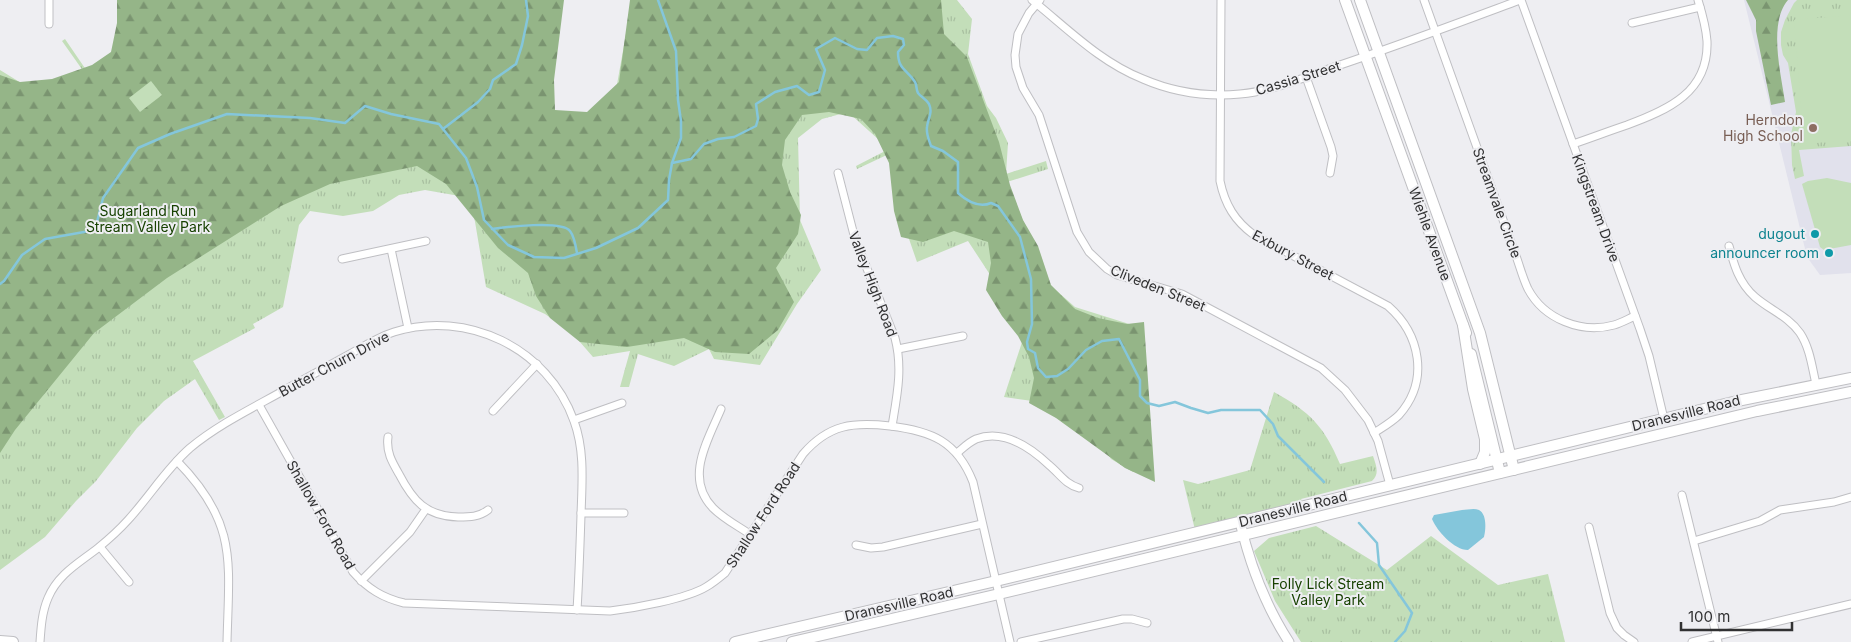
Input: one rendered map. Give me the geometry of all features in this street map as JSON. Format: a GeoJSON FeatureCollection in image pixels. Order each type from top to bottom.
{"type":"FeatureCollection","features":[{"type":"Feature","properties":{"kind":"main road","name":"Wiehle Avenue"},"geometry":{"type":"LineString","coordinates":[[1345,0],[1463,324],[1500,473]]}},
{"type":"Feature","properties":{"kind":"main road","name":"Wiehle Avenue"},"geometry":{"type":"LineString","coordinates":[[1360,0],[1480,333],[1514,470]]}},
{"type":"Feature","properties":{"kind":"main road"},"geometry":{"type":"LineString","coordinates":[[1463,324],[1473,389],[1485,439],[1485,452],[1480,464]]}},
{"type":"Feature","properties":{"kind":"main road","name":"Dranesville Road"},"geometry":{"type":"LineString","coordinates":[[734,642],[996,581],[1664,419],[1816,384],[1851,378]]}},
{"type":"Feature","properties":{"kind":"main road","name":"Dranesville Road"},"geometry":{"type":"LineString","coordinates":[[792,642],[999,594],[1757,411],[1851,392]]}},
{"type":"Feature","properties":{"kind":"main road"},"geometry":{"type":"LineString","coordinates":[[0,641],[13,642]]}},
{"type":"Feature","properties":{"kind":"street"},"geometry":{"type":"LineString","coordinates":[[49,0],[49,24]]}},
{"type":"Feature","properties":{"kind":"street","name":"Exbury Street"},"geometry":{"type":"LineString","coordinates":[[1221,0],[1220,181],[1226,203],[1238,221],[1254,235],[1388,306],[1402,320],[1413,338],[1417,369],[1415,387],[1399,415],[1374,433]]}},
{"type":"Feature","properties":{"kind":"street","name":"Streamvale Circle"},"geometry":{"type":"LineString","coordinates":[[1424,0],[1519,264],[1534,299],[1549,314],[1576,326],[1601,328],[1635,316]]}},
{"type":"Feature","properties":{"kind":"street","name":"Cassia Street"},"geometry":{"type":"LineString","coordinates":[[1036,1],[1094,52],[1124,71],[1161,86],[1190,92],[1220,95],[1258,91],[1306,77],[1520,0]]}},
{"type":"Feature","properties":{"kind":"street","name":"Kingstream Drive"},"geometry":{"type":"LineString","coordinates":[[1520,0],[1649,356],[1664,419]]}},
{"type":"Feature","properties":{"kind":"street","name":"Cliveden Street"},"geometry":{"type":"LineString","coordinates":[[1036,1],[1018,34],[1015,55],[1016,67],[1023,88],[1039,116],[1077,232],[1089,252],[1102,265],[1117,274],[1182,294],[1242,324],[1321,368],[1356,402],[1374,433],[1390,485]]}},
{"type":"Feature","properties":{"kind":"street"},"geometry":{"type":"LineString","coordinates":[[1573,144],[1656,115],[1685,96],[1700,76],[1706,52],[1706,30],[1699,3],[1632,23]]}},
{"type":"Feature","properties":{"kind":"street"},"geometry":{"type":"LineString","coordinates":[[1306,77],[1332,147],[1333,156],[1330,173]]}},
{"type":"Feature","properties":{"kind":"street","name":"Valley High Road"},"geometry":{"type":"LineString","coordinates":[[838,173],[855,239],[898,349],[899,381],[892,426]]}},
{"type":"Feature","properties":{"kind":"street"},"geometry":{"type":"LineString","coordinates":[[342,259],[426,241]]}},
{"type":"Feature","properties":{"kind":"street"},"geometry":{"type":"LineString","coordinates":[[1729,246],[1736,271],[1748,290],[1756,298],[1784,316],[1801,334],[1809,352],[1816,384]]}},
{"type":"Feature","properties":{"kind":"street"},"geometry":{"type":"LineString","coordinates":[[391,249],[408,328]]}},
{"type":"Feature","properties":{"kind":"street","name":"Butter Churn Drive"},"geometry":{"type":"LineString","coordinates":[[40,642],[43,611],[54,586],[70,569],[100,547],[130,518],[161,477],[209,434],[377,339],[408,328],[442,325],[483,332],[511,345],[537,364],[561,393],[574,420],[580,442],[583,466],[577,610]]}},
{"type":"Feature","properties":{"kind":"street"},"geometry":{"type":"LineString","coordinates":[[898,349],[963,336]]}},
{"type":"Feature","properties":{"kind":"street"},"geometry":{"type":"LineString","coordinates":[[493,411],[537,364]]}},
{"type":"Feature","properties":{"kind":"street"},"geometry":{"type":"LineString","coordinates":[[574,420],[622,403]]}},
{"type":"Feature","properties":{"kind":"street","name":"Shallow Ford Road"},"geometry":{"type":"LineString","coordinates":[[259,405],[350,568],[361,581],[380,595],[404,602],[577,610],[610,611],[624,609],[697,592],[717,580],[725,573],[751,535],[803,454],[817,439],[834,429],[851,424],[865,423],[928,433],[939,438],[957,453],[970,476],[1010,642]]}},
{"type":"Feature","properties":{"kind":"street"},"geometry":{"type":"LineString","coordinates":[[721,409],[698,467],[701,487],[712,507],[751,535]]}},
{"type":"Feature","properties":{"kind":"street"},"geometry":{"type":"LineString","coordinates":[[388,438],[387,450],[394,465],[411,495],[426,509],[448,517],[476,516],[488,510]]}},
{"type":"Feature","properties":{"kind":"street"},"geometry":{"type":"LineString","coordinates":[[957,453],[972,441],[980,438],[1010,439],[1033,451],[1052,467],[1064,481],[1079,488]]}},
{"type":"Feature","properties":{"kind":"street"},"geometry":{"type":"LineString","coordinates":[[177,461],[200,486],[223,528],[229,563],[227,642]]}},
{"type":"Feature","properties":{"kind":"street"},"geometry":{"type":"LineString","coordinates":[[1682,495],[1718,639]]}},
{"type":"Feature","properties":{"kind":"street"},"geometry":{"type":"LineString","coordinates":[[1694,541],[1760,521],[1780,510],[1851,498]]}},
{"type":"Feature","properties":{"kind":"street"},"geometry":{"type":"LineString","coordinates":[[361,581],[410,532],[426,509]]}},
{"type":"Feature","properties":{"kind":"street"},"geometry":{"type":"LineString","coordinates":[[581,514],[624,514]]}},
{"type":"Feature","properties":{"kind":"street"},"geometry":{"type":"LineString","coordinates":[[1240,522],[1267,604],[1289,642]]}},
{"type":"Feature","properties":{"kind":"street"},"geometry":{"type":"LineString","coordinates":[[856,545],[871,548],[883,547],[982,524]]}},
{"type":"Feature","properties":{"kind":"street"},"geometry":{"type":"LineString","coordinates":[[1589,527],[1610,613],[1617,628],[1634,642]]}},
{"type":"Feature","properties":{"kind":"street"},"geometry":{"type":"LineString","coordinates":[[100,547],[129,582]]}},
{"type":"Feature","properties":{"kind":"street"},"geometry":{"type":"LineString","coordinates":[[1692,642],[1718,639],[1851,604]]}},
{"type":"Feature","properties":{"kind":"street"},"geometry":{"type":"LineString","coordinates":[[1020,642],[1123,618],[1147,623]]}},
{"type":"Feature","properties":{"kind":"shaded area","name":"Herndon High School"},"geometry":{"type":"Polygon","coordinates":[[[1744,0],[1851,0],[1851,273],[1820,275],[1807,257],[1744,0]]]}},
{"type":"Feature","properties":{"kind":"green space","name":"Sugarland Run Stream Valley Park"},"geometry":{"type":"Polygon","coordinates":[[[117,0],[564,0],[554,80],[555,110],[587,112],[619,82],[630,0],[941,0],[944,34],[967,57],[999,142],[1010,185],[1023,220],[1038,246],[1051,285],[1075,309],[1098,318],[1127,324],[1144,322],[1155,482],[1125,468],[1056,418],[1029,403],[1034,378],[1029,357],[1018,336],[1002,316],[986,290],[991,263],[988,242],[954,231],[923,242],[901,237],[894,211],[889,163],[875,134],[861,119],[829,112],[802,115],[785,140],[782,165],[790,192],[801,215],[798,234],[776,268],[794,302],[778,330],[749,354],[715,352],[684,338],[627,347],[580,342],[550,318],[536,296],[528,273],[498,248],[446,184],[417,166],[330,184],[281,206],[167,278],[94,333],[15,430],[0,453],[0,75],[20,82],[52,79],[92,65],[111,52],[117,23],[117,0]]]}},
{"type":"Feature","properties":{"kind":"green space","name":"Sugarland Run Stream Valley Park"},"geometry":{"type":"Polygon","coordinates":[[[632,0],[957,0],[972,19],[968,54],[987,106],[996,118],[1008,143],[1006,174],[1046,161],[1048,169],[1007,182],[1049,284],[1075,307],[1142,328],[1144,472],[1133,472],[1111,459],[1087,423],[1047,403],[1004,397],[1024,336],[1019,319],[968,241],[917,262],[900,213],[891,153],[857,169],[856,166],[889,149],[848,112],[822,119],[798,138],[800,220],[821,270],[797,304],[760,365],[714,359],[709,349],[674,366],[638,354],[629,387],[620,387],[630,351],[593,357],[573,334],[545,314],[486,287],[471,198],[425,190],[399,195],[373,211],[343,216],[310,211],[299,225],[283,307],[253,324],[255,328],[193,361],[225,417],[219,420],[195,379],[164,401],[137,428],[96,481],[45,537],[0,570],[0,70],[57,105],[91,82],[62,41],[65,39],[93,80],[528,63],[562,139],[613,107],[632,0]]]}},
{"type":"Feature","properties":{"kind":"green space"},"geometry":{"type":"Polygon","coordinates":[[[1746,0],[1788,0],[1782,10],[1777,35],[1785,102],[1771,105],[1756,31],[1756,20],[1746,0]]]}},
{"type":"Feature","properties":{"kind":"green space"},"geometry":{"type":"Polygon","coordinates":[[[1797,0],[1851,0],[1851,146],[1799,150],[1804,176],[1795,179],[1792,165],[1791,134],[1796,112],[1788,63],[1783,55],[1781,45],[1781,32],[1785,20],[1797,0]]]}},
{"type":"Feature","properties":{"kind":"green space"},"geometry":{"type":"Polygon","coordinates":[[[1851,15],[1851,140],[1804,144],[1794,20],[1851,15]]]}},
{"type":"Feature","properties":{"kind":"green space"},"geometry":{"type":"Polygon","coordinates":[[[151,81],[162,95],[140,112],[129,98],[151,81]]]}},
{"type":"Feature","properties":{"kind":"green space"},"geometry":{"type":"Polygon","coordinates":[[[1827,178],[1851,183],[1851,245],[1824,250],[1820,247],[1802,184],[1808,181],[1827,178]]]}},
{"type":"Feature","properties":{"kind":"green space"},"geometry":{"type":"Polygon","coordinates":[[[1274,392],[1297,406],[1314,421],[1322,430],[1340,464],[1373,456],[1377,469],[1376,475],[1372,481],[1301,499],[1305,506],[1196,534],[1183,480],[1198,484],[1250,470],[1274,392]]]}},
{"type":"Feature","properties":{"kind":"green space","name":"Folly Lick Stream Valley Park"},"geometry":{"type":"Polygon","coordinates":[[[1316,526],[1387,570],[1431,536],[1498,585],[1548,574],[1565,642],[1301,642],[1275,601],[1254,551],[1269,538],[1316,526]]]}},
{"type":"Feature","properties":{"kind":"water"},"geometry":{"type":"Polygon","coordinates":[[[1462,510],[1479,510],[1482,512],[1485,522],[1484,537],[1468,550],[1457,547],[1447,539],[1432,519],[1434,515],[1462,510]]]}},
{"type":"Feature","properties":{"kind":"waterway"},"geometry":{"type":"LineString","coordinates":[[443,129],[478,102],[490,89],[493,80],[516,64],[528,16],[526,0]]}},
{"type":"Feature","properties":{"kind":"waterway"},"geometry":{"type":"LineString","coordinates":[[0,284],[22,255],[45,239],[95,230],[103,198],[138,148],[170,134],[227,114],[310,118],[345,123],[365,106],[391,114],[439,124],[466,158],[477,187],[484,220],[508,245],[534,257],[564,258],[596,248],[638,228],[668,200],[672,163],[681,138],[681,121],[676,51],[658,0]]}},
{"type":"Feature","properties":{"kind":"waterway"},"geometry":{"type":"LineString","coordinates":[[672,163],[691,159],[704,144],[718,139],[734,137],[756,126],[758,119],[756,104],[775,92],[797,86],[809,95],[819,92],[825,70],[816,49],[835,38],[857,49],[867,50],[877,38],[893,36],[903,39],[904,45],[898,52],[898,58],[915,82],[918,93],[929,104],[930,113],[927,130],[931,146],[943,151],[958,162],[958,193],[974,203],[982,205],[991,203],[998,206],[1020,237],[1031,279],[1032,324],[1027,342],[1028,349],[1035,353],[1038,368],[1046,377],[1057,376],[1068,369],[1086,350],[1102,341],[1119,339],[1140,380],[1140,396],[1147,403],[1159,406],[1175,402],[1208,413],[1221,410],[1260,410],[1273,424],[1278,436],[1324,482]]}},
{"type":"Feature","properties":{"kind":"waterway"},"geometry":{"type":"LineString","coordinates":[[492,229],[533,225],[565,228],[573,236],[577,253]]}},
{"type":"Feature","properties":{"kind":"waterway"},"geometry":{"type":"LineString","coordinates":[[1359,523],[1377,543],[1379,565],[1412,613],[1405,631],[1395,642]]}},
{"type":"Feature","properties":{"kind":"place","name":"Herndon High School"},"geometry":{"type":"Point","coordinates":[1813,128]}},
{"type":"Feature","properties":{"kind":"place","name":"dugout"},"geometry":{"type":"Point","coordinates":[1815,234]}},
{"type":"Feature","properties":{"kind":"place","name":"announcer room"},"geometry":{"type":"Point","coordinates":[1829,253]}}]}
